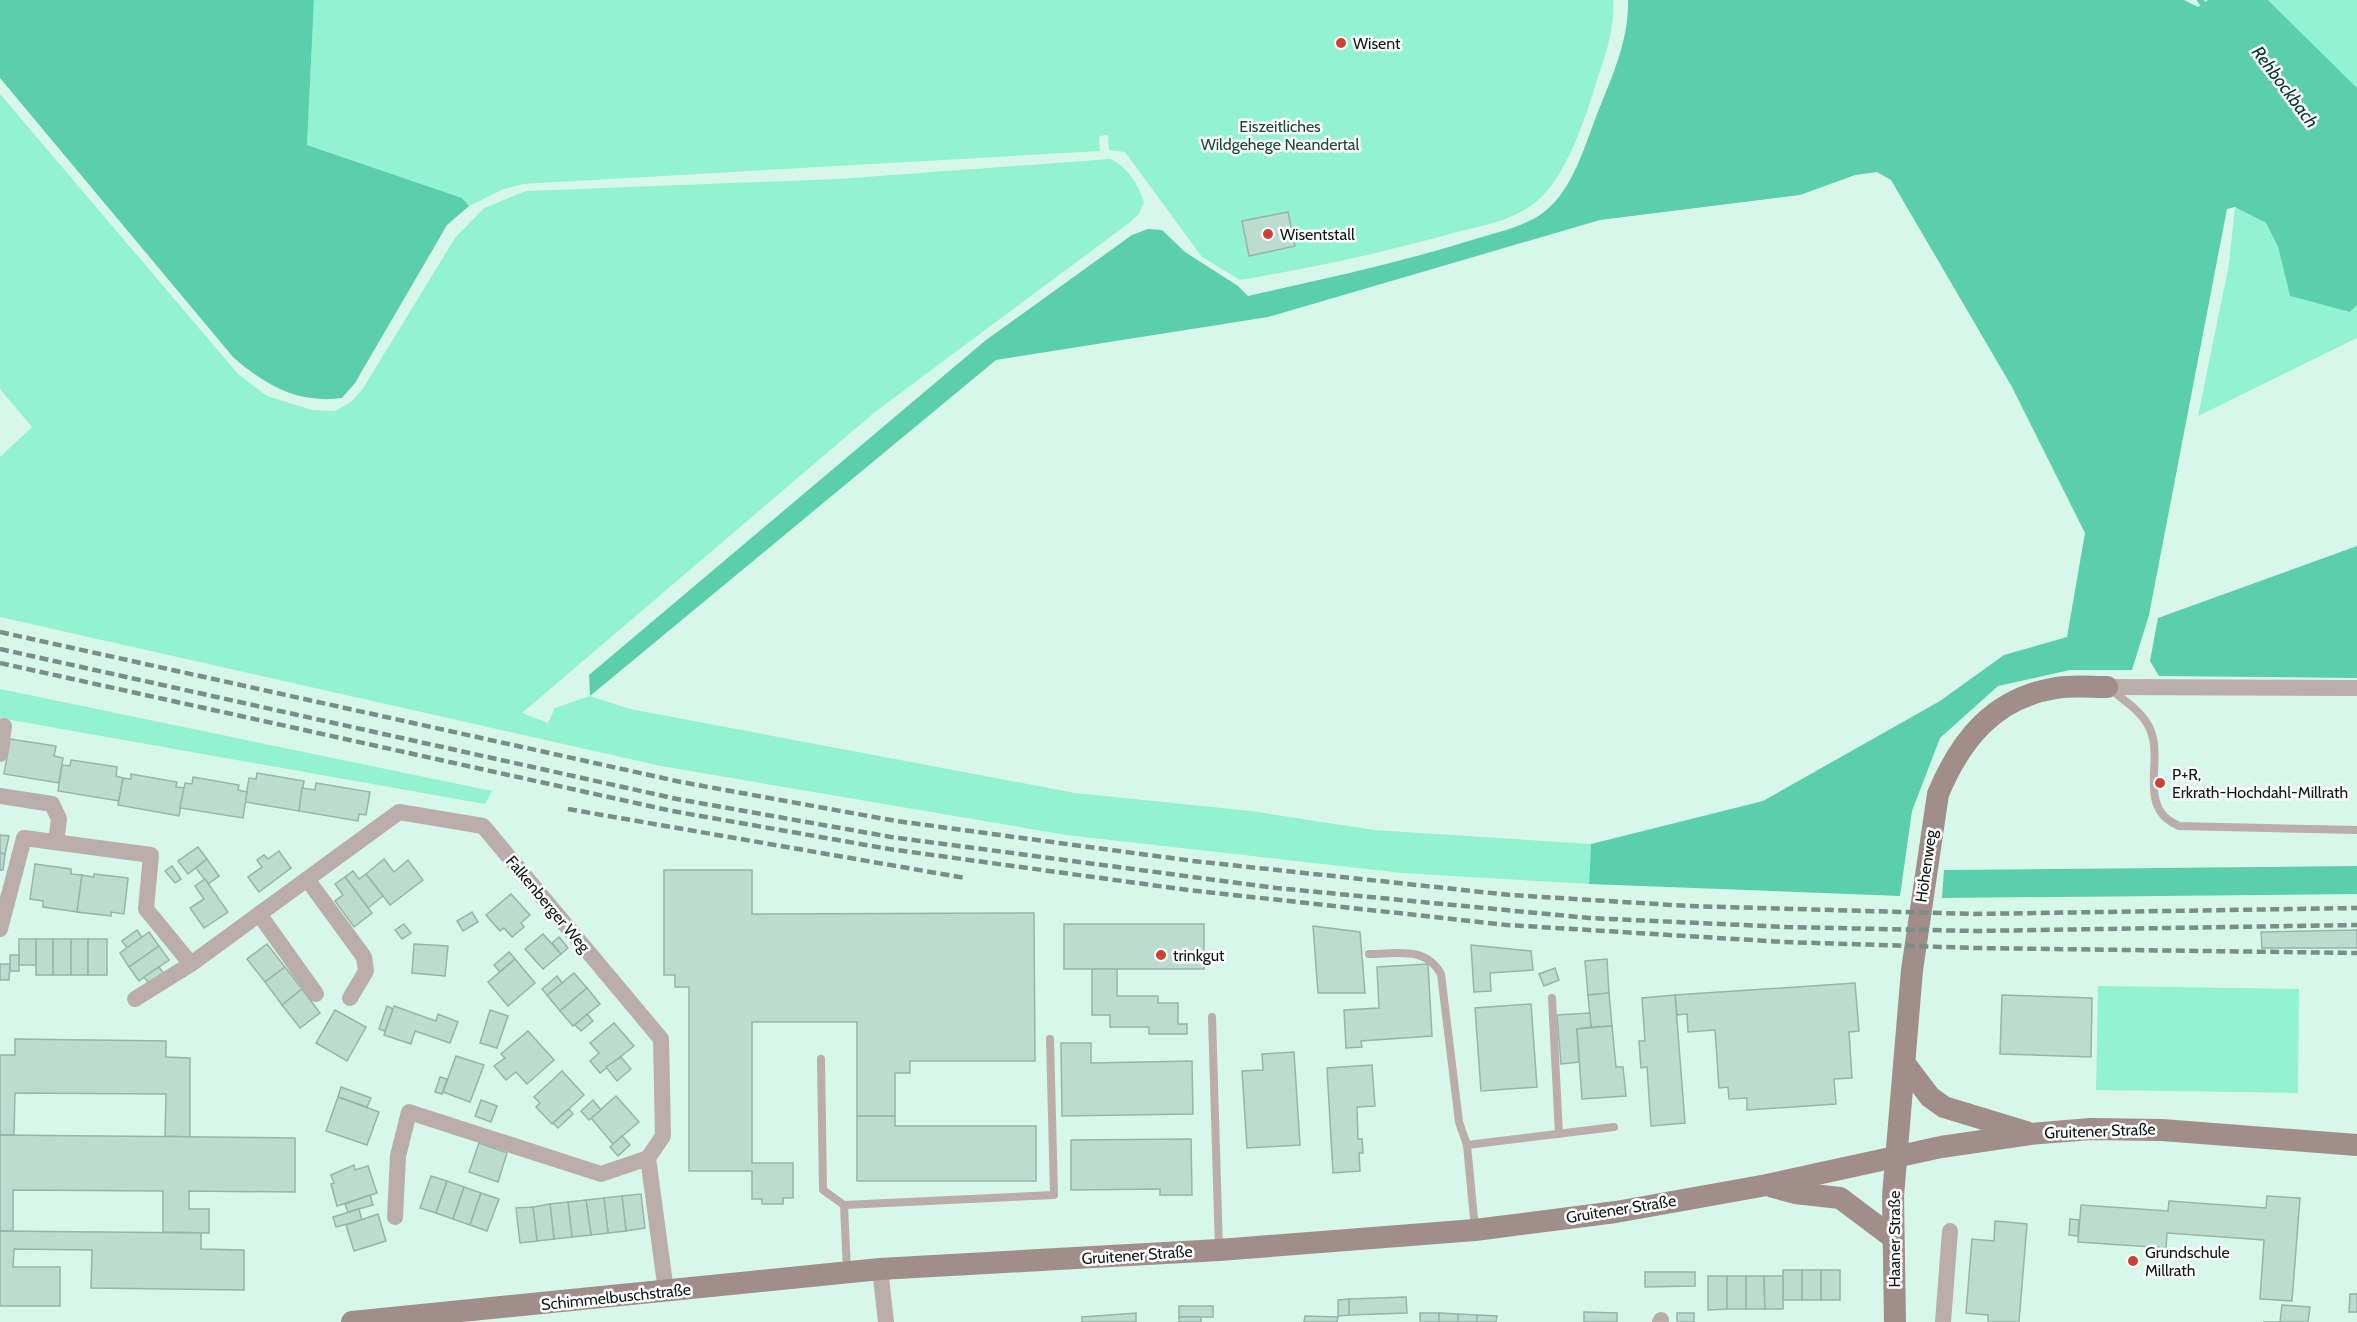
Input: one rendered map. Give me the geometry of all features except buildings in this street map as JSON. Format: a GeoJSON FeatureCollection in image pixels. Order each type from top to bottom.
{"type":"FeatureCollection","features":[{"type":"Feature","properties":{"kind":"main road","name":"Höhenweg"},"geometry":{"type":"LineString","coordinates":[[1898,1155],[1912,970],[1931,827],[1938,794],[1949,767],[1969,737],[1995,713],[2026,694],[2058,687],[2107,687]]}},
{"type":"Feature","properties":{"kind":"main road"},"geometry":{"type":"LineString","coordinates":[[1905,1064],[1930,1096],[1944,1107],[2030,1134]]}},
{"type":"Feature","properties":{"kind":"main road","name":"Gruitener Straße"},"geometry":{"type":"LineString","coordinates":[[880,1269],[1219,1250],[1475,1230],[1616,1212],[1767,1185],[1898,1155],[2030,1134],[2091,1129],[2162,1130],[2357,1145]]}},
{"type":"Feature","properties":{"kind":"main road","name":"Haaner Straße"},"geometry":{"type":"LineString","coordinates":[[1895,1322],[1892,1237],[1893,1196],[1898,1155]]}},
{"type":"Feature","properties":{"kind":"main road"},"geometry":{"type":"LineString","coordinates":[[1767,1185],[1794,1193],[1840,1198],[1892,1237]]}},
{"type":"Feature","properties":{"kind":"main road","name":"Schimmelbuschstraße"},"geometry":{"type":"LineString","coordinates":[[352,1322],[880,1269]]}},
{"type":"Feature","properties":{"kind":"street","name":"Höhenweg"},"geometry":{"type":"LineString","coordinates":[[2107,687],[2357,688]]}},
{"type":"Feature","properties":{"kind":"street"},"geometry":{"type":"LineString","coordinates":[[0,754],[4,726]]}},
{"type":"Feature","properties":{"kind":"street"},"geometry":{"type":"LineString","coordinates":[[0,796],[52,804],[59,819],[56,842]]}},
{"type":"Feature","properties":{"kind":"street","name":"Falkenberger Weg"},"geometry":{"type":"LineString","coordinates":[[135,999],[191,964],[399,812],[483,826],[661,1039],[663,1136],[648,1158]]}},
{"type":"Feature","properties":{"kind":"street"},"geometry":{"type":"LineString","coordinates":[[0,929],[24,838],[151,855],[146,909],[191,964]]}},
{"type":"Feature","properties":{"kind":"street"},"geometry":{"type":"LineString","coordinates":[[307,879],[364,957],[366,971],[350,998]]}},
{"type":"Feature","properties":{"kind":"street"},"geometry":{"type":"LineString","coordinates":[[259,915],[316,994]]}},
{"type":"Feature","properties":{"kind":"street"},"geometry":{"type":"LineString","coordinates":[[395,1217],[398,1156],[409,1112],[601,1174],[648,1158],[666,1291]]}},
{"type":"Feature","properties":{"kind":"street"},"geometry":{"type":"LineString","coordinates":[[1943,1322],[1950,1231]]}},
{"type":"Feature","properties":{"kind":"street"},"geometry":{"type":"LineString","coordinates":[[880,1269],[886,1322]]}},
{"type":"Feature","properties":{"kind":"lane"},"geometry":{"type":"LineString","coordinates":[[2107,687],[2136,709],[2148,725],[2153,740],[2155,801],[2166,821],[2179,826],[2357,830]]}},
{"type":"Feature","properties":{"kind":"lane"},"geometry":{"type":"LineString","coordinates":[[1369,954],[1423,955],[1435,963],[1442,974],[1459,1122],[1467,1145],[1475,1230]]}},
{"type":"Feature","properties":{"kind":"lane"},"geometry":{"type":"LineString","coordinates":[[1552,998],[1560,1134]]}},
{"type":"Feature","properties":{"kind":"lane"},"geometry":{"type":"LineString","coordinates":[[1212,1017],[1219,1250]]}},
{"type":"Feature","properties":{"kind":"lane"},"geometry":{"type":"LineString","coordinates":[[821,1059],[823,1190],[844,1205],[1054,1195],[1050,1039]]}},
{"type":"Feature","properties":{"kind":"lane"},"geometry":{"type":"LineString","coordinates":[[1467,1145],[1614,1127]]}},
{"type":"Feature","properties":{"kind":"lane"},"geometry":{"type":"LineString","coordinates":[[844,1205],[847,1272]]}},
{"type":"Feature","properties":{"kind":"green space"},"geometry":{"type":"Polygon","coordinates":[[[0,0],[314,0],[307,145],[462,198],[469,206],[447,225],[355,383],[342,398],[311,398],[283,391],[233,357],[0,78],[0,0]]]}},
{"type":"Feature","properties":{"kind":"green space","name":"Eiszeitliches Wildgehege Neandertal"},"geometry":{"type":"Polygon","coordinates":[[[314,0],[1613,0],[1613,11],[1604,59],[1571,151],[1547,191],[1528,208],[1497,222],[1400,247],[1240,280],[1202,257],[1125,152],[1109,150],[1108,135],[1099,136],[1100,151],[523,184],[504,189],[469,206],[462,198],[307,145],[314,0]]]}},
{"type":"Feature","properties":{"kind":"green space"},"geometry":{"type":"Polygon","coordinates":[[[1628,0],[2184,0],[2198,7],[2208,0],[2268,0],[2357,88],[2357,305],[2350,312],[2290,296],[2278,247],[2266,223],[2235,207],[2227,209],[2149,615],[2132,670],[2070,670],[1998,686],[1940,738],[1912,811],[1900,896],[1589,884],[1591,844],[1763,801],[1940,701],[2004,655],[2067,637],[2085,533],[2012,387],[1891,180],[1877,172],[1855,175],[1800,195],[1600,220],[1268,317],[996,360],[590,696],[589,675],[986,340],[1132,235],[1148,229],[1162,230],[1185,252],[1238,286],[1248,296],[1417,256],[1507,230],[1540,215],[1561,194],[1577,167],[1619,56],[1626,28],[1628,0]]]}},
{"type":"Feature","properties":{"kind":"green space"},"geometry":{"type":"Polygon","coordinates":[[[2268,0],[2357,0],[2357,88],[2268,0]]]}},
{"type":"Feature","properties":{"kind":"green space"},"geometry":{"type":"Polygon","coordinates":[[[0,94],[238,374],[267,396],[312,410],[335,411],[351,402],[362,390],[455,238],[484,208],[526,191],[838,179],[1110,159],[1127,171],[1139,189],[1144,202],[1139,214],[875,412],[522,713],[548,723],[555,708],[590,696],[630,709],[1075,793],[1251,811],[1374,830],[1591,844],[1589,884],[1402,873],[1066,835],[661,766],[0,617],[0,457],[32,427],[0,389],[0,94]]]}},
{"type":"Feature","properties":{"kind":"green space"},"geometry":{"type":"Polygon","coordinates":[[[2235,207],[2266,223],[2278,247],[2290,296],[2350,312],[2357,305],[2357,338],[2198,416],[2229,264],[2235,207]]]}},
{"type":"Feature","properties":{"kind":"green space"},"geometry":{"type":"Polygon","coordinates":[[[2357,546],[2357,678],[2159,676],[2150,661],[2158,618],[2357,546]]]}},
{"type":"Feature","properties":{"kind":"green space"},"geometry":{"type":"Polygon","coordinates":[[[0,689],[492,791],[485,804],[0,718],[0,689]]]}},
{"type":"Feature","properties":{"kind":"green space"},"geometry":{"type":"Polygon","coordinates":[[[2357,866],[2357,894],[1942,898],[1944,870],[2357,866]]]}},
{"type":"Feature","properties":{"kind":"green space"},"geometry":{"type":"Polygon","coordinates":[[[2098,986],[2299,989],[2298,1093],[2096,1090],[2098,986]]]}},
{"type":"Feature","properties":{"kind":"waterway"},"geometry":{"type":"LineString","coordinates":[[12,84],[15,72],[39,61],[68,54],[73,38],[71,28],[88,12],[90,0]]}},
{"type":"Feature","properties":{"kind":"waterway"},"geometry":{"type":"LineString","coordinates":[[224,0],[231,136],[279,297],[276,358]]}},
{"type":"Feature","properties":{"kind":"waterway"},"geometry":{"type":"LineString","coordinates":[[1997,133],[2010,97],[2005,62],[2013,45],[2019,44],[2035,26],[2034,0]]}},
{"type":"Feature","properties":{"kind":"waterway","name":"Rehbockbach"},"geometry":{"type":"LineString","coordinates":[[2200,0],[2328,170],[2357,173]]}},
{"type":"Feature","properties":{"kind":"waterway"},"geometry":{"type":"LineString","coordinates":[[2322,270],[2328,170]]}},
{"type":"Feature","properties":{"kind":"railway"},"geometry":{"type":"LineString","coordinates":[[0,632],[681,782],[896,821],[1193,861],[1510,895],[1689,906],[1974,914],[2357,908]]}},
{"type":"Feature","properties":{"kind":"railway"},"geometry":{"type":"LineString","coordinates":[[0,649],[677,799],[891,837],[1276,888],[1589,918],[1786,927],[1975,931],[2357,925]]}},
{"type":"Feature","properties":{"kind":"railway"},"geometry":{"type":"LineString","coordinates":[[0,663],[672,811],[889,849],[1188,890],[1507,925],[1784,942],[1977,948],[2357,953]]}},
{"type":"Feature","properties":{"kind":"railway"},"geometry":{"type":"LineString","coordinates":[[568,809],[965,878]]}},
{"type":"Feature","properties":{"kind":"place","name":"Wisent"},"geometry":{"type":"Point","coordinates":[1341,43]}},
{"type":"Feature","properties":{"kind":"place","name":"Wisentstall"},"geometry":{"type":"Point","coordinates":[1268,234]}},
{"type":"Feature","properties":{"kind":"place","name":"P+R, Erkrath-Hochdahl-Millrath"},"geometry":{"type":"Point","coordinates":[2160,783]}},
{"type":"Feature","properties":{"kind":"place","name":"trinkgut"},"geometry":{"type":"Point","coordinates":[1161,955]}},
{"type":"Feature","properties":{"kind":"place","name":"Grundschule Millrath"},"geometry":{"type":"Point","coordinates":[2133,1261]}}]}
